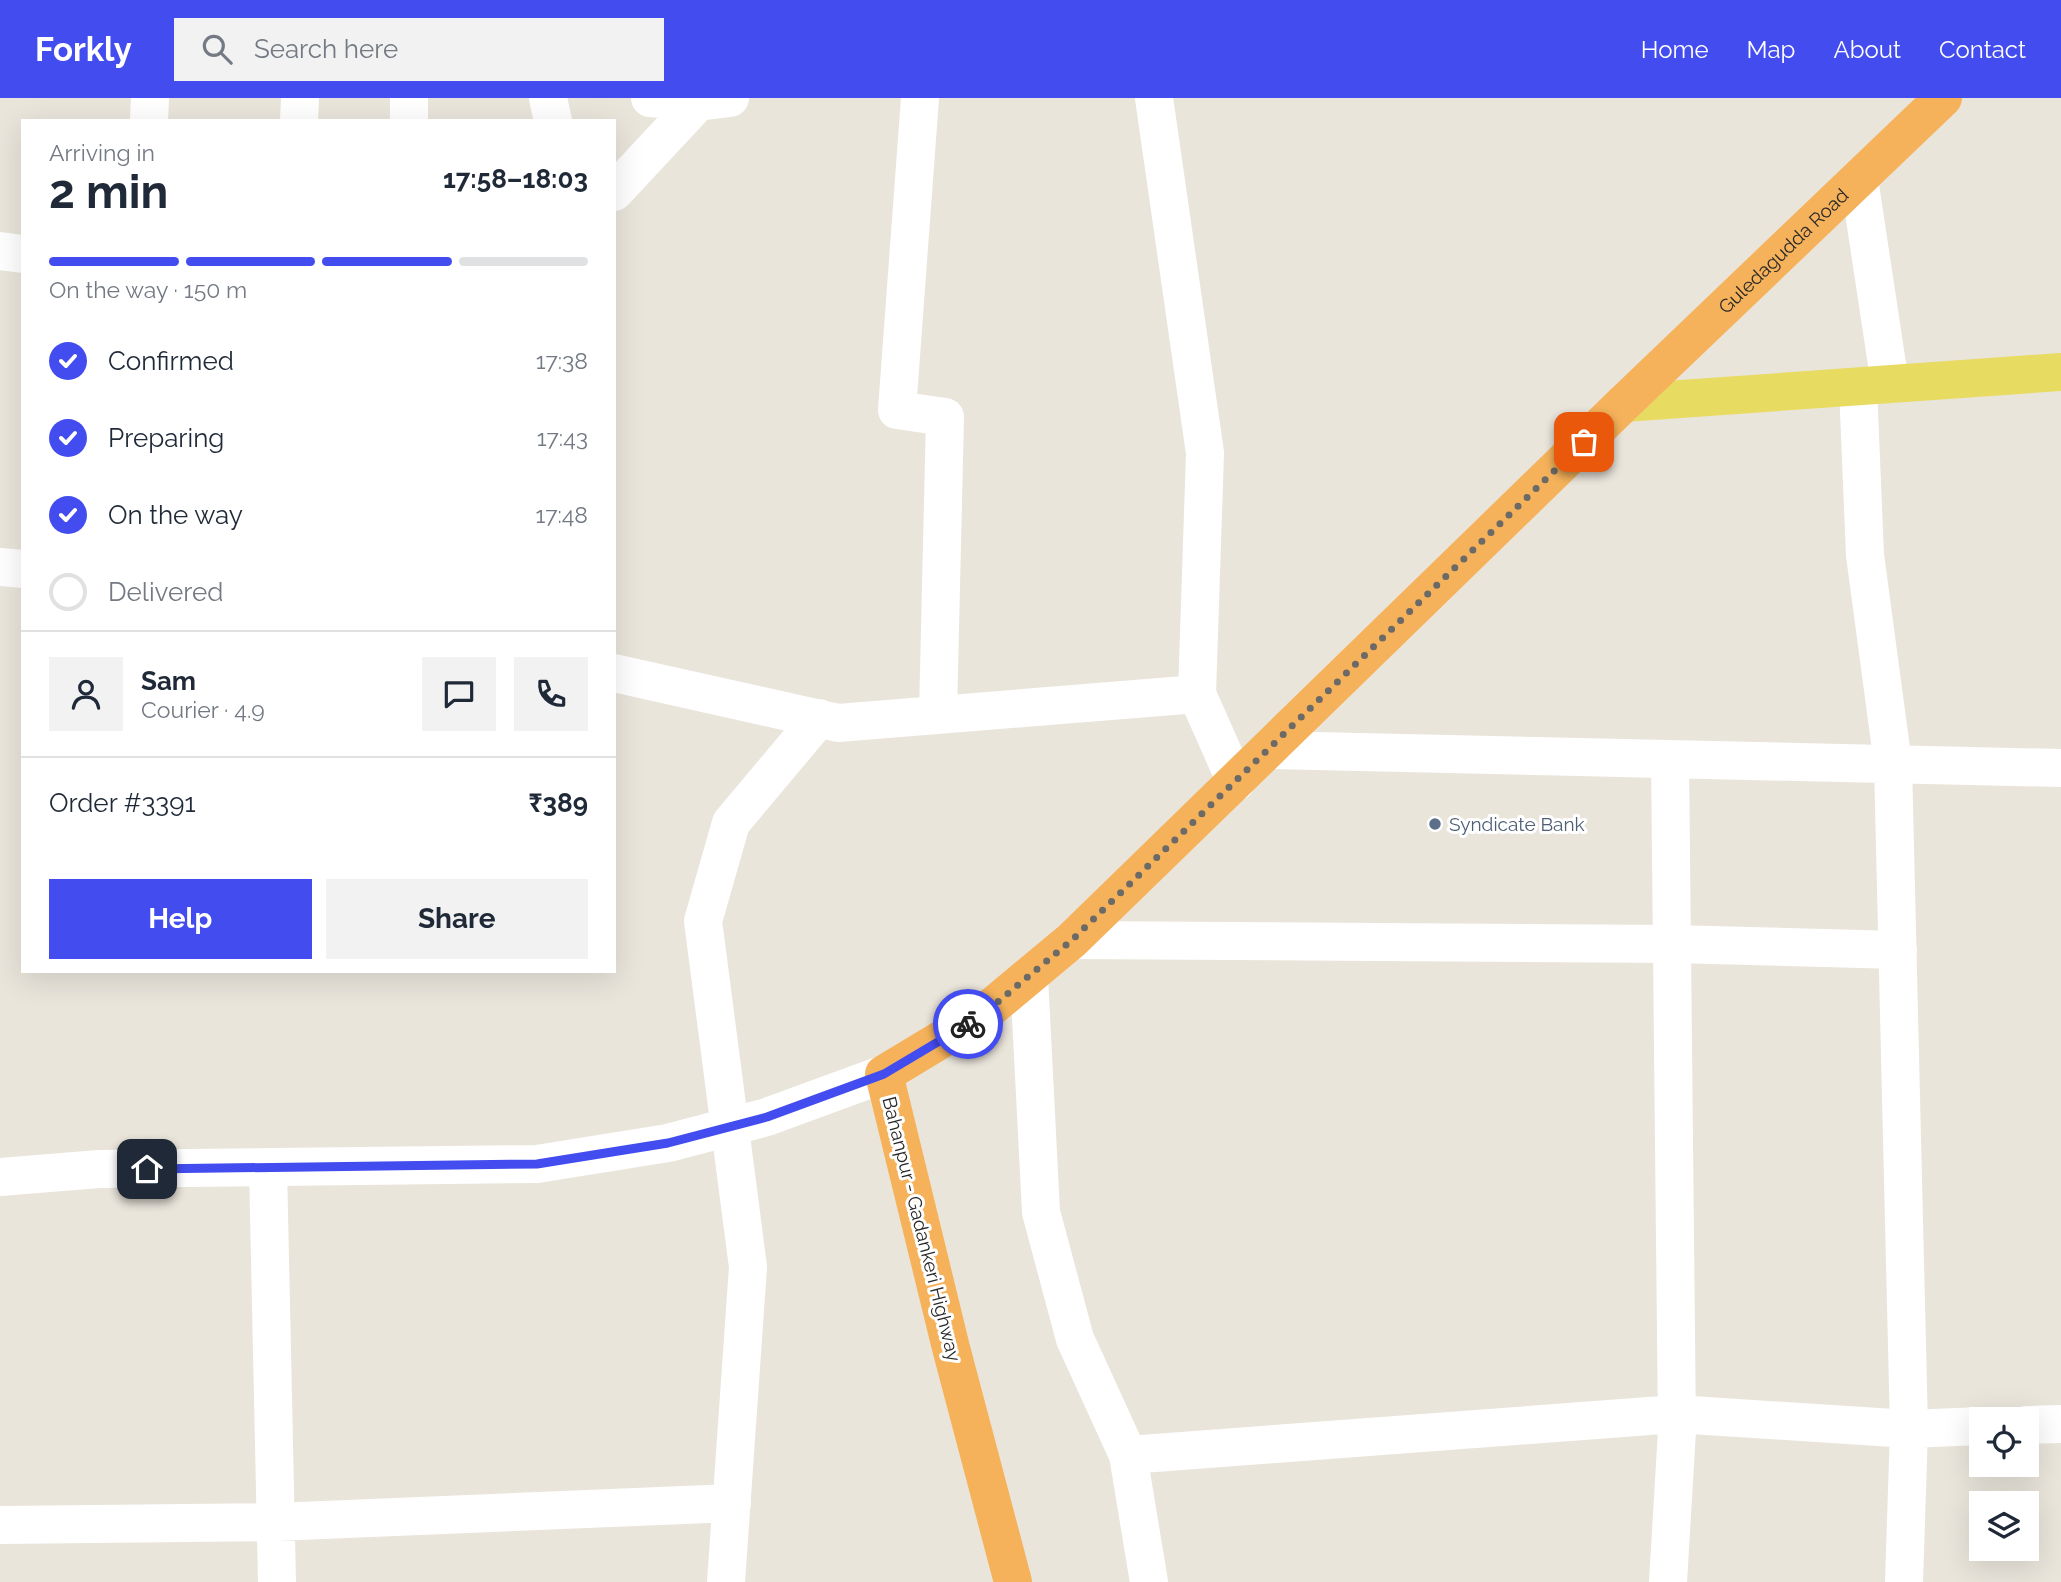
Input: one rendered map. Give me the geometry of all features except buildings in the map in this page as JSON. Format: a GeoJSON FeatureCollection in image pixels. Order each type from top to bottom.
{"type":"FeatureCollection","features":[{"type":"Feature","properties":{"kind":"highway","name":"Guledagudda Road"},"geometry":{"type":"LineString","coordinates":[[1624,403],[1943,98]]}},
{"type":"Feature","properties":{"kind":"highway","name":"Bahanpur - Gadankeri Highway"},"geometry":{"type":"LineString","coordinates":[[1013,1582],[951,1348],[884,1074],[982,1015],[1072,940],[1624,403]]}},
{"type":"Feature","properties":{"kind":"main road"},"geometry":{"type":"LineString","coordinates":[[1624,403],[2061,372]]}},
{"type":"Feature","properties":{"kind":"street"},"geometry":{"type":"LineString","coordinates":[[149,119],[150,98]]}},
{"type":"Feature","properties":{"kind":"street"},"geometry":{"type":"LineString","coordinates":[[299,119],[300,98]]}},
{"type":"Feature","properties":{"kind":"street"},"geometry":{"type":"LineString","coordinates":[[409,98],[409,119]]}},
{"type":"Feature","properties":{"kind":"street"},"geometry":{"type":"LineString","coordinates":[[548,98],[553,119]]}},
{"type":"Feature","properties":{"kind":"street"},"geometry":{"type":"LineString","coordinates":[[920,98],[897,410],[944,416],[938,714]]}},
{"type":"Feature","properties":{"kind":"street"},"geometry":{"type":"LineString","coordinates":[[1154,98],[1205,453],[1197,694],[1236,782]]}},
{"type":"Feature","properties":{"kind":"street"},"geometry":{"type":"LineString","coordinates":[[616,189],[683,99]]}},
{"type":"Feature","properties":{"kind":"street"},"geometry":{"type":"LineString","coordinates":[[1858,179],[1874,386],[1865,555],[1893,764],[1909,1429],[1904,1582]]}},
{"type":"Feature","properties":{"kind":"street"},"geometry":{"type":"LineString","coordinates":[[0,251],[21,254]]}},
{"type":"Feature","properties":{"kind":"street"},"geometry":{"type":"LineString","coordinates":[[0,567],[21,569]]}},
{"type":"Feature","properties":{"kind":"street"},"geometry":{"type":"LineString","coordinates":[[616,673],[838,723],[1197,694]]}},
{"type":"Feature","properties":{"kind":"street"},"geometry":{"type":"LineString","coordinates":[[726,1582],[748,1267],[703,921],[731,823],[819,718]]}},
{"type":"Feature","properties":{"kind":"street"},"geometry":{"type":"LineString","coordinates":[[1268,750],[2061,768]]}},
{"type":"Feature","properties":{"kind":"street"},"geometry":{"type":"LineString","coordinates":[[1668,1582],[1676,1414],[1670,759]]}},
{"type":"Feature","properties":{"kind":"street"},"geometry":{"type":"LineString","coordinates":[[1072,940],[1672,944],[1898,950]]}},
{"type":"Feature","properties":{"kind":"street"},"geometry":{"type":"LineString","coordinates":[[1029,977],[1041,1212],[1076,1339],[1128,1455],[1149,1582]]}},
{"type":"Feature","properties":{"kind":"street"},"geometry":{"type":"LineString","coordinates":[[0,1177],[99,1169],[537,1164],[668,1143],[767,1117],[884,1074]]}},
{"type":"Feature","properties":{"kind":"street"},"geometry":{"type":"LineString","coordinates":[[268,1167],[277,1582]]}},
{"type":"Feature","properties":{"kind":"street"},"geometry":{"type":"LineString","coordinates":[[1128,1455],[1676,1414],[1909,1429],[1969,1426]]}},
{"type":"Feature","properties":{"kind":"street"},"geometry":{"type":"LineString","coordinates":[[2039,1425],[2061,1424]]}},
{"type":"Feature","properties":{"kind":"street"},"geometry":{"type":"LineString","coordinates":[[0,1525],[275,1522],[732,1503]]}},
{"type":"Feature","properties":{"kind":"way so far"},"geometry":{"type":"LineString","coordinates":[[968,1024],[1072,940],[1584,442]]}},
{"type":"Feature","properties":{"kind":"place","name":"Syndicate Bank"},"geometry":{"type":"Point","coordinates":[1435,824]}},
{"type":"Feature","properties":{"kind":"route"},"geometry":{"type":"LineString","coordinates":[[147,1169],[537,1164],[668,1143],[767,1117],[884,1074],[968,1024]]}}]}
